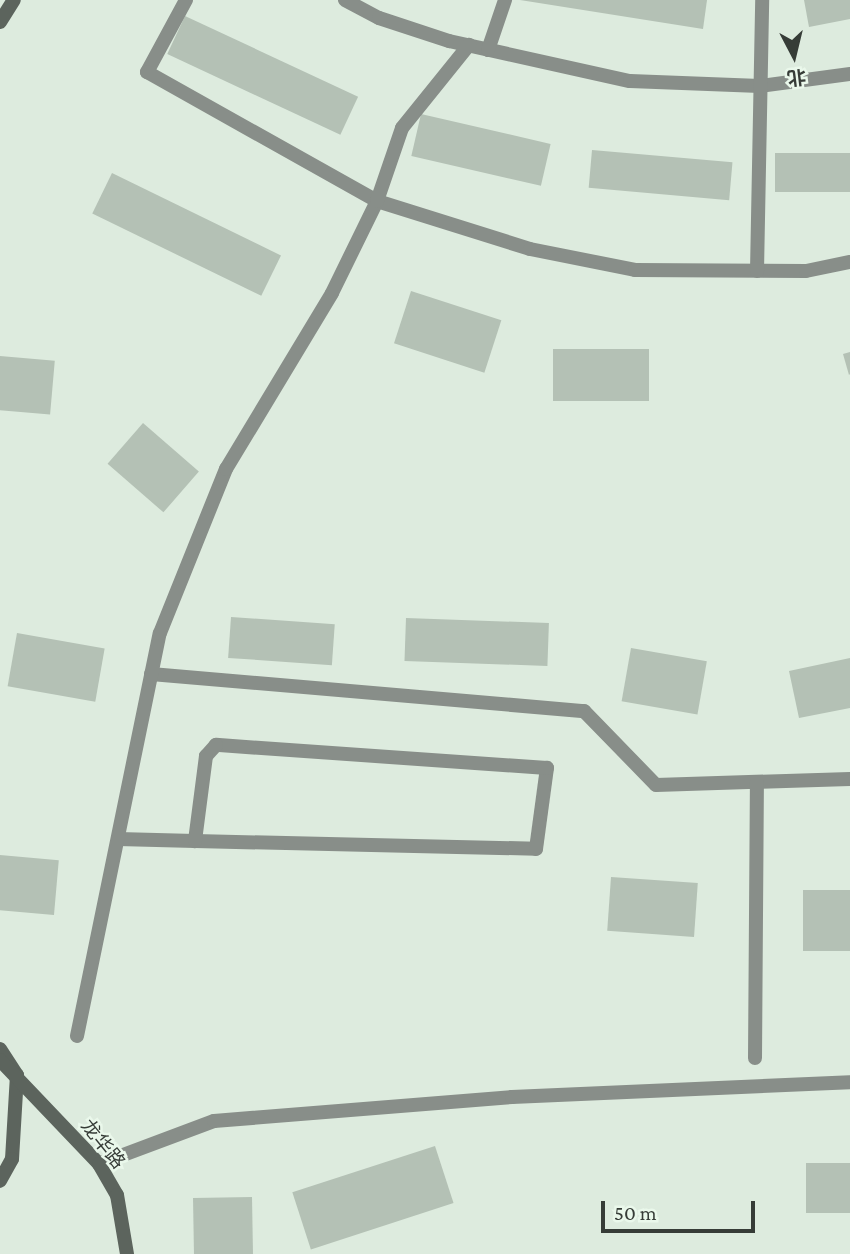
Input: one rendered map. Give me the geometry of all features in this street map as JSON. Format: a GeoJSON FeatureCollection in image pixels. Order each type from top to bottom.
{"type":"FeatureCollection","features":[{"type":"Feature","properties":{"kind":"street"},"geometry":{"type":"LineString","coordinates":[[0,22],[14,0]]}},
{"type":"Feature","properties":{"kind":"street"},"geometry":{"type":"LineString","coordinates":[[186,0],[147,72],[377,201],[530,249],[635,270],[806,271],[850,262]]}},
{"type":"Feature","properties":{"kind":"street"},"geometry":{"type":"LineString","coordinates":[[345,0],[379,18],[469,46],[630,81],[760,86],[850,74]]}},
{"type":"Feature","properties":{"kind":"street"},"geometry":{"type":"LineString","coordinates":[[488,50],[505,0]]}},
{"type":"Feature","properties":{"kind":"street"},"geometry":{"type":"LineString","coordinates":[[757,271],[762,0]]}},
{"type":"Feature","properties":{"kind":"street"},"geometry":{"type":"LineString","coordinates":[[77,1036],[160,633],[226,469],[332,293],[377,201],[402,128],[469,46]]}},
{"type":"Feature","properties":{"kind":"street"},"geometry":{"type":"LineString","coordinates":[[151,674],[584,711],[612,735],[656,785],[850,779]]}},
{"type":"Feature","properties":{"kind":"street"},"geometry":{"type":"LineString","coordinates":[[118,839],[195,841],[536,849],[547,768],[216,745],[206,756],[195,841]]}},
{"type":"Feature","properties":{"kind":"street"},"geometry":{"type":"LineString","coordinates":[[755,1058],[757,782]]}},
{"type":"Feature","properties":{"kind":"street"},"geometry":{"type":"LineString","coordinates":[[0,1049],[17,1075],[6,1159],[0,1181]]}},
{"type":"Feature","properties":{"kind":"street"},"geometry":{"type":"LineString","coordinates":[[0,1060],[17,1075]]}},
{"type":"Feature","properties":{"kind":"street","name":"龙华路"},"geometry":{"type":"LineString","coordinates":[[17,1075],[100,1164],[117,1195],[127,1254]]}},
{"type":"Feature","properties":{"kind":"street"},"geometry":{"type":"LineString","coordinates":[[100,1164],[214,1121],[512,1097],[850,1082]]}},
{"type":"Feature","properties":{"kind":"building"},"geometry":{"type":"Polygon","coordinates":[[[520,0],[707,0],[703,29],[520,0]]]}},
{"type":"Feature","properties":{"kind":"building"},"geometry":{"type":"Polygon","coordinates":[[[804,0],[850,0],[850,19],[809,27],[804,0]]]}},
{"type":"Feature","properties":{"kind":"building"},"geometry":{"type":"Polygon","coordinates":[[[185,16],[358,97],[340,135],[167,54],[185,16]]]}},
{"type":"Feature","properties":{"kind":"building"},"geometry":{"type":"Polygon","coordinates":[[[421,114],[551,144],[541,186],[411,156],[421,114]]]}},
{"type":"Feature","properties":{"kind":"building"},"geometry":{"type":"Polygon","coordinates":[[[592,150],[732,162],[729,200],[589,188],[592,150]]]}},
{"type":"Feature","properties":{"kind":"building"},"geometry":{"type":"Polygon","coordinates":[[[775,153],[850,153],[850,192],[775,192],[775,153]]]}},
{"type":"Feature","properties":{"kind":"building"},"geometry":{"type":"Polygon","coordinates":[[[112,173],[281,255],[261,296],[92,213],[112,173]]]}},
{"type":"Feature","properties":{"kind":"building"},"geometry":{"type":"Polygon","coordinates":[[[411,291],[501,320],[484,373],[394,343],[411,291]]]}},
{"type":"Feature","properties":{"kind":"building"},"geometry":{"type":"Polygon","coordinates":[[[553,349],[649,349],[649,401],[553,401],[553,349]]]}},
{"type":"Feature","properties":{"kind":"building"},"geometry":{"type":"Polygon","coordinates":[[[850,352],[850,374],[849,375],[843,354],[850,352]]]}},
{"type":"Feature","properties":{"kind":"building"},"geometry":{"type":"Polygon","coordinates":[[[0,356],[55,361],[50,415],[0,410],[0,356]]]}},
{"type":"Feature","properties":{"kind":"building"},"geometry":{"type":"Polygon","coordinates":[[[143,423],[199,472],[163,512],[108,464],[143,423]]]}},
{"type":"Feature","properties":{"kind":"building"},"geometry":{"type":"Polygon","coordinates":[[[231,617],[335,624],[332,665],[228,658],[231,617]]]}},
{"type":"Feature","properties":{"kind":"building"},"geometry":{"type":"Polygon","coordinates":[[[406,618],[549,623],[547,666],[404,661],[406,618]]]}},
{"type":"Feature","properties":{"kind":"building"},"geometry":{"type":"Polygon","coordinates":[[[17,633],[105,648],[95,702],[8,686],[17,633]]]}},
{"type":"Feature","properties":{"kind":"building"},"geometry":{"type":"Polygon","coordinates":[[[631,648],[707,661],[697,715],[622,701],[631,648]]]}},
{"type":"Feature","properties":{"kind":"building"},"geometry":{"type":"Polygon","coordinates":[[[850,658],[850,708],[799,718],[789,671],[850,658]]]}},
{"type":"Feature","properties":{"kind":"building"},"geometry":{"type":"Polygon","coordinates":[[[0,855],[59,860],[54,915],[0,910],[0,855]]]}},
{"type":"Feature","properties":{"kind":"building"},"geometry":{"type":"Polygon","coordinates":[[[611,877],[698,883],[694,937],[607,931],[611,877]]]}},
{"type":"Feature","properties":{"kind":"building"},"geometry":{"type":"Polygon","coordinates":[[[803,890],[850,890],[850,951],[803,951],[803,890]]]}},
{"type":"Feature","properties":{"kind":"building"},"geometry":{"type":"Polygon","coordinates":[[[435,1146],[454,1203],[311,1249],[292,1192],[435,1146]]]}},
{"type":"Feature","properties":{"kind":"building"},"geometry":{"type":"Polygon","coordinates":[[[806,1163],[850,1163],[850,1213],[806,1213],[806,1163]]]}},
{"type":"Feature","properties":{"kind":"building"},"geometry":{"type":"Polygon","coordinates":[[[252,1197],[253,1254],[194,1254],[193,1198],[252,1197]]]}}]}
